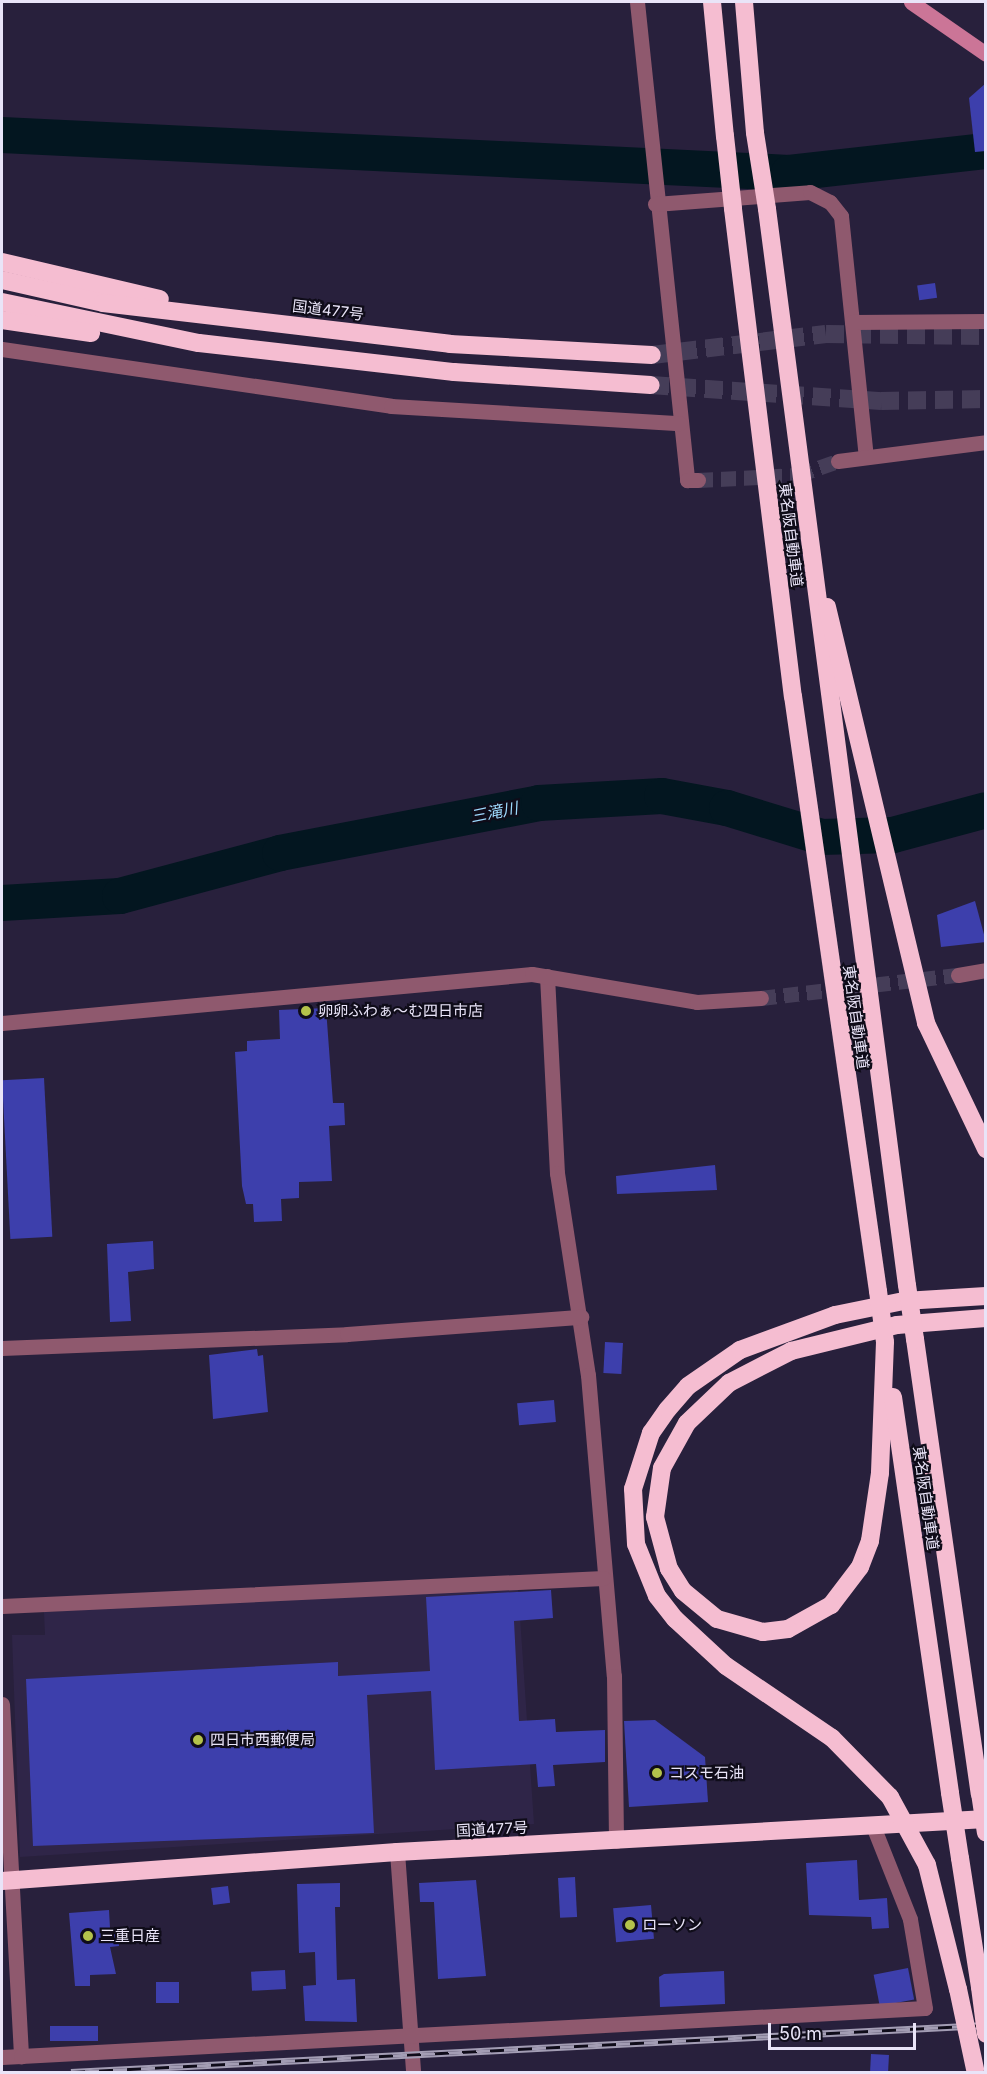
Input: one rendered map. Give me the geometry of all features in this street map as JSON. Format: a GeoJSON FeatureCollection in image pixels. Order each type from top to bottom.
{"type":"FeatureCollection","features":[{"type":"Feature","properties":{"kind":"highway","name":"東名阪自動車道"},"geometry":{"type":"LineString","coordinates":[[711,2],[724,136],[817,874],[986,2034]]}},
{"type":"Feature","properties":{"kind":"highway","name":"東名阪自動車道"},"geometry":{"type":"LineString","coordinates":[[744,2],[755,133],[767,209],[808,529],[827,695],[907,1285],[986,1833]]}},
{"type":"Feature","properties":{"kind":"highway"},"geometry":{"type":"LineString","coordinates":[[2,262],[231,316]]}},
{"type":"Feature","properties":{"kind":"highway","name":"国道477号"},"geometry":{"type":"LineString","coordinates":[[2,280],[103,303],[231,316],[450,344],[652,355]]}},
{"type":"Feature","properties":{"kind":"highway"},"geometry":{"type":"LineString","coordinates":[[2,302],[199,343],[454,372],[651,385]]}},
{"type":"Feature","properties":{"kind":"highway"},"geometry":{"type":"LineString","coordinates":[[2,320],[160,345],[199,343]]}},
{"type":"Feature","properties":{"kind":"highway"},"geometry":{"type":"LineString","coordinates":[[808,529],[926,1023],[986,1149]]}},
{"type":"Feature","properties":{"kind":"highway"},"geometry":{"type":"LineString","coordinates":[[976,2071],[927,1865],[890,1797],[832,1738],[726,1666],[675,1619],[657,1596],[636,1544],[633,1489],[651,1433],[668,1409],[688,1386],[740,1350],[797,1326],[862,1309],[986,1296]]}},
{"type":"Feature","properties":{"kind":"highway"},"geometry":{"type":"LineString","coordinates":[[885,1342],[880,1473],[861,1568],[831,1605],[788,1629],[762,1632],[717,1619],[683,1591],[669,1569],[655,1517],[662,1468],[687,1423],[729,1383],[790,1351],[897,1325],[986,1318]]}},
{"type":"Feature","properties":{"kind":"highway","name":"国道477号"},"geometry":{"type":"LineString","coordinates":[[6,1880],[397,1852],[986,1819]]}},
{"type":"Feature","properties":{"kind":"street"},"geometry":{"type":"LineString","coordinates":[[637,2],[654,154],[655,204],[687,480],[698,480]]}},
{"type":"Feature","properties":{"kind":"street"},"geometry":{"type":"LineString","coordinates":[[911,2],[986,54]]}},
{"type":"Feature","properties":{"kind":"street"},"geometry":{"type":"LineString","coordinates":[[655,204],[810,192],[830,202],[841,216],[866,457]]}},
{"type":"Feature","properties":{"kind":"street"},"geometry":{"type":"LineString","coordinates":[[852,322],[986,321]]}},
{"type":"Feature","properties":{"kind":"street"},"geometry":{"type":"LineString","coordinates":[[2,349],[391,406],[680,423]]}},
{"type":"Feature","properties":{"kind":"street"},"geometry":{"type":"LineString","coordinates":[[838,461],[986,442]]}},
{"type":"Feature","properties":{"kind":"street"},"geometry":{"type":"LineString","coordinates":[[958,975],[986,970]]}},
{"type":"Feature","properties":{"kind":"street"},"geometry":{"type":"LineString","coordinates":[[547,976],[557,1173],[581,1317],[603,1578],[614,1676],[616,1841]]}},
{"type":"Feature","properties":{"kind":"street"},"geometry":{"type":"LineString","coordinates":[[2,1023],[547,976],[696,1002],[761,998]]}},
{"type":"Feature","properties":{"kind":"street"},"geometry":{"type":"LineString","coordinates":[[2,1348],[348,1334],[581,1317]]}},
{"type":"Feature","properties":{"kind":"street"},"geometry":{"type":"LineString","coordinates":[[2,1606],[603,1578]]}},
{"type":"Feature","properties":{"kind":"street"},"geometry":{"type":"LineString","coordinates":[[2,1704],[6,1880],[21,2056]]}},
{"type":"Feature","properties":{"kind":"street"},"geometry":{"type":"LineString","coordinates":[[2,2057],[925,2008],[910,1918],[873,1826]]}},
{"type":"Feature","properties":{"kind":"street"},"geometry":{"type":"LineString","coordinates":[[397,1852],[413,2073]]}},
{"type":"Feature","properties":{"kind":"shaded area"},"geometry":{"type":"Polygon","coordinates":[[[518,1587],[534,1824],[20,1857],[12,1635],[45,1635],[44,1612],[518,1587]]]}},
{"type":"Feature","properties":{"kind":"building"},"geometry":{"type":"Polygon","coordinates":[[[986,83],[986,151],[975,152],[969,98],[986,83]]]}},
{"type":"Feature","properties":{"kind":"building"},"geometry":{"type":"Polygon","coordinates":[[[935,283],[937,298],[919,300],[917,286],[935,283]]]}},
{"type":"Feature","properties":{"kind":"building"},"geometry":{"type":"Polygon","coordinates":[[[975,901],[986,942],[941,947],[937,915],[975,901]]]}},
{"type":"Feature","properties":{"kind":"building"},"geometry":{"type":"Polygon","coordinates":[[[326,1008],[333,1103],[344,1103],[345,1125],[329,1126],[332,1181],[299,1182],[299,1198],[281,1199],[282,1221],[254,1222],[253,1204],[246,1204],[242,1186],[235,1052],[247,1051],[247,1041],[280,1039],[279,1010],[326,1008]]]}},
{"type":"Feature","properties":{"kind":"building"},"geometry":{"type":"Polygon","coordinates":[[[44,1078],[52,1237],[10,1239],[2,1080],[44,1078]]]}},
{"type":"Feature","properties":{"kind":"building"},"geometry":{"type":"Polygon","coordinates":[[[715,1165],[717,1190],[617,1194],[616,1176],[715,1165]]]}},
{"type":"Feature","properties":{"kind":"building"},"geometry":{"type":"Polygon","coordinates":[[[153,1241],[154,1269],[128,1272],[131,1321],[110,1322],[107,1244],[153,1241]]]}},
{"type":"Feature","properties":{"kind":"building"},"geometry":{"type":"Polygon","coordinates":[[[605,1342],[623,1343],[621,1374],[603,1373],[605,1342]]]}},
{"type":"Feature","properties":{"kind":"building"},"geometry":{"type":"Polygon","coordinates":[[[257,1349],[258,1356],[263,1355],[268,1412],[213,1419],[209,1355],[257,1349]]]}},
{"type":"Feature","properties":{"kind":"building"},"geometry":{"type":"Polygon","coordinates":[[[554,1400],[556,1422],[519,1425],[517,1403],[554,1400]]]}},
{"type":"Feature","properties":{"kind":"building","name":"四日市西郵便局"},"geometry":{"type":"Polygon","coordinates":[[[551,1590],[553,1618],[514,1621],[519,1721],[555,1719],[556,1732],[605,1730],[605,1762],[553,1765],[555,1786],[538,1787],[536,1764],[435,1770],[431,1691],[367,1695],[374,1833],[33,1846],[26,1679],[338,1662],[338,1676],[430,1671],[426,1597],[551,1590]]]}},
{"type":"Feature","properties":{"kind":"building"},"geometry":{"type":"Polygon","coordinates":[[[655,1720],[705,1757],[708,1802],[629,1807],[624,1721],[655,1720]]]}},
{"type":"Feature","properties":{"kind":"building"},"geometry":{"type":"Polygon","coordinates":[[[857,1860],[859,1900],[887,1898],[889,1928],[872,1929],[871,1917],[809,1915],[806,1863],[857,1860]]]}},
{"type":"Feature","properties":{"kind":"building"},"geometry":{"type":"Polygon","coordinates":[[[575,1877],[577,1917],[560,1918],[558,1878],[575,1877]]]}},
{"type":"Feature","properties":{"kind":"building"},"geometry":{"type":"Polygon","coordinates":[[[476,1880],[486,1976],[438,1979],[434,1902],[420,1902],[419,1883],[476,1880]]]}},
{"type":"Feature","properties":{"kind":"building"},"geometry":{"type":"Polygon","coordinates":[[[340,1883],[340,1907],[335,1907],[337,1980],[355,1979],[357,2022],[305,2021],[303,1986],[316,1985],[315,1952],[299,1953],[297,1884],[340,1883]]]}},
{"type":"Feature","properties":{"kind":"building"},"geometry":{"type":"Polygon","coordinates":[[[228,1886],[230,1903],[213,1905],[211,1888],[228,1886]]]}},
{"type":"Feature","properties":{"kind":"building"},"geometry":{"type":"Polygon","coordinates":[[[651,1905],[654,1939],[616,1942],[613,1908],[651,1905]]]}},
{"type":"Feature","properties":{"kind":"building"},"geometry":{"type":"Polygon","coordinates":[[[109,1910],[110,1928],[118,1928],[119,1946],[110,1947],[116,1974],[90,1975],[90,1986],[75,1986],[69,1913],[109,1910]]]}},
{"type":"Feature","properties":{"kind":"building"},"geometry":{"type":"Polygon","coordinates":[[[908,1968],[914,1999],[880,2006],[874,1975],[908,1968]]]}},
{"type":"Feature","properties":{"kind":"building"},"geometry":{"type":"Polygon","coordinates":[[[285,1970],[286,1989],[252,1991],[251,1972],[285,1970]]]}},
{"type":"Feature","properties":{"kind":"building"},"geometry":{"type":"Polygon","coordinates":[[[724,1971],[725,2004],[660,2007],[659,1977],[664,1974],[724,1971]]]}},
{"type":"Feature","properties":{"kind":"building"},"geometry":{"type":"Polygon","coordinates":[[[156,1982],[179,1982],[179,2003],[156,2003],[156,1982]]]}},
{"type":"Feature","properties":{"kind":"building"},"geometry":{"type":"Polygon","coordinates":[[[50,2026],[98,2026],[98,2041],[50,2041],[50,2026]]]}},
{"type":"Feature","properties":{"kind":"building"},"geometry":{"type":"Polygon","coordinates":[[[871,2054],[889,2055],[888,2072],[870,2072],[871,2054]]]}},
{"type":"Feature","properties":{"kind":"waterway"},"geometry":{"type":"LineString","coordinates":[[2,135],[789,173],[986,151]]}},
{"type":"Feature","properties":{"kind":"waterway","name":"三滝川"},"geometry":{"type":"LineString","coordinates":[[2,903],[120,896],[280,853],[539,803],[662,796],[727,808],[821,837],[893,835],[986,810]]}},
{"type":"Feature","properties":{"kind":"tunnel"},"geometry":{"type":"LineString","coordinates":[[652,355],[826,334],[986,336]]}},
{"type":"Feature","properties":{"kind":"tunnel"},"geometry":{"type":"LineString","coordinates":[[651,385],[881,401],[986,399]]}},
{"type":"Feature","properties":{"kind":"tunnel"},"geometry":{"type":"LineString","coordinates":[[698,480],[798,475],[838,461]]}},
{"type":"Feature","properties":{"kind":"tunnel"},"geometry":{"type":"LineString","coordinates":[[761,998],[958,975]]}},
{"type":"Feature","properties":{"kind":"railway"},"geometry":{"type":"LineString","coordinates":[[71,2072],[986,2025]]}},
{"type":"Feature","properties":{"kind":"place","name":"卵卵ふわぁ～む四日市店"},"geometry":{"type":"Point","coordinates":[306,1011]}},
{"type":"Feature","properties":{"kind":"place","name":"四日市西郵便局"},"geometry":{"type":"Point","coordinates":[198,1740]}},
{"type":"Feature","properties":{"kind":"place","name":"コスモ石油"},"geometry":{"type":"Point","coordinates":[657,1773]}},
{"type":"Feature","properties":{"kind":"place","name":"ローソン"},"geometry":{"type":"Point","coordinates":[630,1925]}},
{"type":"Feature","properties":{"kind":"place","name":"三重日産"},"geometry":{"type":"Point","coordinates":[88,1936]}}]}
